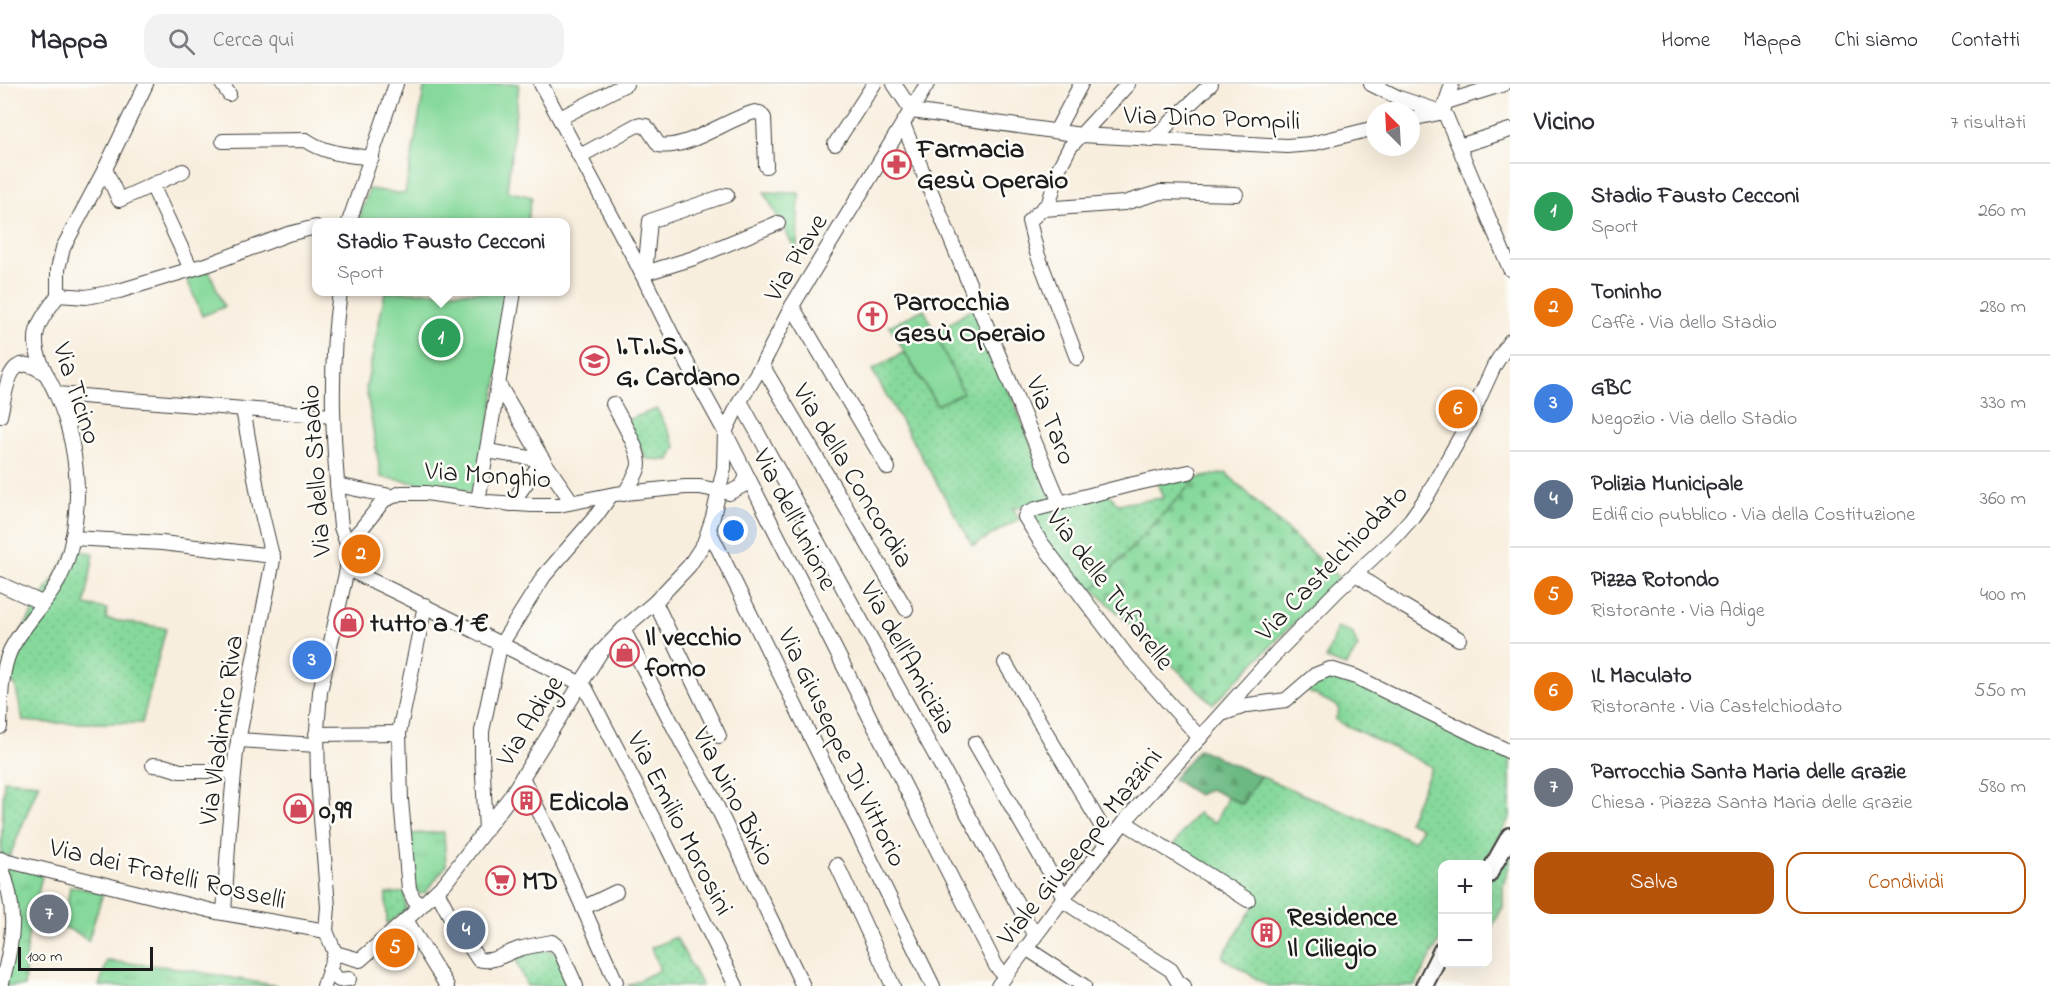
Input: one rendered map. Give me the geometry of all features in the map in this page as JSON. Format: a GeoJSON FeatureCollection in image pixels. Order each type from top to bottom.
{"type":"FeatureCollection","features":[{"type":"Feature","properties":{"kind":"main road"},"geometry":{"type":"LineString","coordinates":[[1492,868],[1510,836]]}},
{"type":"Feature","properties":{"kind":"main road"},"geometry":{"type":"LineString","coordinates":[[1424,986],[1438,959]]}},
{"type":"Feature","properties":{"kind":"street"},"geometry":{"type":"LineString","coordinates":[[146,84],[105,169],[63,248],[58,269],[58,295],[86,297],[105,294],[191,269],[281,236],[312,228]]}},
{"type":"Feature","properties":{"kind":"street"},"geometry":{"type":"LineString","coordinates":[[350,218],[396,84]]}},
{"type":"Feature","properties":{"kind":"street","name":"Via dell'Unione"},"geometry":{"type":"LineString","coordinates":[[541,84],[644,274],[675,341],[726,432],[996,966],[1001,981]]}},
{"type":"Feature","properties":{"kind":"street"},"geometry":{"type":"LineString","coordinates":[[560,118],[626,84]]}},
{"type":"Feature","properties":{"kind":"street"},"geometry":{"type":"LineString","coordinates":[[835,144],[874,84]]}},
{"type":"Feature","properties":{"kind":"street"},"geometry":{"type":"LineString","coordinates":[[894,84],[912,111],[927,84]]}},
{"type":"Feature","properties":{"kind":"street"},"geometry":{"type":"LineString","coordinates":[[1056,131],[1082,84]]}},
{"type":"Feature","properties":{"kind":"street"},"geometry":{"type":"LineString","coordinates":[[1077,358],[1029,226],[1032,216],[1044,209],[1051,200],[1061,162],[1081,135],[1128,84]]}},
{"type":"Feature","properties":{"kind":"street"},"geometry":{"type":"LineString","coordinates":[[1152,140],[1211,84]]}},
{"type":"Feature","properties":{"kind":"street"},"geometry":{"type":"LineString","coordinates":[[1371,84],[1399,98],[1444,107]]}},
{"type":"Feature","properties":{"kind":"street"},"geometry":{"type":"LineString","coordinates":[[1452,84],[1444,107],[1447,118],[1510,269]]}},
{"type":"Feature","properties":{"kind":"street"},"geometry":{"type":"LineString","coordinates":[[1420,116],[1504,84]]}},
{"type":"Feature","properties":{"kind":"street","name":"Via Piave"},"geometry":{"type":"LineString","coordinates":[[726,432],[740,400],[762,365],[792,306],[912,111]]}},
{"type":"Feature","properties":{"kind":"street","name":"Via Dino Pompili"},"geometry":{"type":"LineString","coordinates":[[912,111],[1081,135],[1152,140],[1295,146],[1366,130]]}},
{"type":"Feature","properties":{"kind":"street"},"geometry":{"type":"LineString","coordinates":[[580,156],[637,125],[646,126],[659,145],[668,146],[696,137],[755,112],[760,113],[764,118],[766,166]]}},
{"type":"Feature","properties":{"kind":"street","name":"Via Taro"},"geometry":{"type":"LineString","coordinates":[[903,124],[1060,503]]}},
{"type":"Feature","properties":{"kind":"street"},"geometry":{"type":"LineString","coordinates":[[1460,146],[1510,130]]}},
{"type":"Feature","properties":{"kind":"street"},"geometry":{"type":"LineString","coordinates":[[223,141],[306,140],[328,151],[372,158]]}},
{"type":"Feature","properties":{"kind":"street"},"geometry":{"type":"LineString","coordinates":[[105,169],[119,200],[183,171]]}},
{"type":"Feature","properties":{"kind":"street"},"geometry":{"type":"LineString","coordinates":[[152,185],[191,269]]}},
{"type":"Feature","properties":{"kind":"street"},"geometry":{"type":"LineString","coordinates":[[1044,209],[1124,204],[1161,192],[1236,194]]}},
{"type":"Feature","properties":{"kind":"street"},"geometry":{"type":"LineString","coordinates":[[727,195],[650,221],[644,274],[694,258],[778,223]]}},
{"type":"Feature","properties":{"kind":"street","name":"Via Ticino"},"geometry":{"type":"LineString","coordinates":[[0,727],[6,660],[16,640],[59,578],[72,538],[76,467],[68,428],[57,394],[38,354],[36,337],[40,323],[58,295]]}},
{"type":"Feature","properties":{"kind":"street","name":"Via dello Stadio"},"geometry":{"type":"LineString","coordinates":[[326,931],[328,912],[316,740],[320,692],[347,569],[346,544],[341,527],[332,416],[333,340],[339,296]]}},
{"type":"Feature","properties":{"kind":"street"},"geometry":{"type":"LineString","coordinates":[[478,501],[513,296]]}},
{"type":"Feature","properties":{"kind":"street"},"geometry":{"type":"LineString","coordinates":[[792,306],[888,468]]}},
{"type":"Feature","properties":{"kind":"street","name":"Via Castelchiodato"},"geometry":{"type":"LineString","coordinates":[[1200,738],[1277,652],[1395,537],[1426,498],[1467,425],[1494,366],[1510,341]]}},
{"type":"Feature","properties":{"kind":"street"},"geometry":{"type":"LineString","coordinates":[[0,416],[10,375],[15,367],[28,365],[36,367],[47,375]]}},
{"type":"Feature","properties":{"kind":"street","name":"Via della Concordia"},"geometry":{"type":"LineString","coordinates":[[762,365],[906,609]]}},
{"type":"Feature","properties":{"kind":"street"},"geometry":{"type":"LineString","coordinates":[[499,385],[543,460],[572,502]]}},
{"type":"Feature","properties":{"kind":"street"},"geometry":{"type":"LineString","coordinates":[[57,394],[332,416]]}},
{"type":"Feature","properties":{"kind":"street","name":"Via dell'Amicizia"},"geometry":{"type":"LineString","coordinates":[[740,400],[1035,936]]}},
{"type":"Feature","properties":{"kind":"street"},"geometry":{"type":"LineString","coordinates":[[486,830],[482,731],[500,646],[544,576],[639,468],[631,437],[613,404]]}},
{"type":"Feature","properties":{"kind":"street","name":"Via Vladimiro Riva"},"geometry":{"type":"LineString","coordinates":[[224,913],[238,740],[254,650],[271,578],[273,555],[260,506],[243,409]]}},
{"type":"Feature","properties":{"kind":"street","name":"Via Adige"},"geometry":{"type":"LineString","coordinates":[[352,983],[360,960],[437,891],[486,830],[600,653],[623,629],[655,602],[688,566],[704,543],[724,468],[726,432]]}},
{"type":"Feature","properties":{"kind":"street"},"geometry":{"type":"LineString","coordinates":[[487,451],[543,460]]}},
{"type":"Feature","properties":{"kind":"street"},"geometry":{"type":"LineString","coordinates":[[511,504],[543,460]]}},
{"type":"Feature","properties":{"kind":"street"},"geometry":{"type":"LineString","coordinates":[[718,492],[729,493],[742,486],[744,471],[735,464],[724,468]]}},
{"type":"Feature","properties":{"kind":"street","name":"Via delle Tufarelle"},"geometry":{"type":"LineString","coordinates":[[1189,472],[1129,484],[1027,513],[1025,517],[1027,523],[1127,656],[1200,738]]}},
{"type":"Feature","properties":{"kind":"street"},"geometry":{"type":"LineString","coordinates":[[337,485],[390,496]]}},
{"type":"Feature","properties":{"kind":"street","name":"Via Monghio"},"geometry":{"type":"LineString","coordinates":[[346,544],[384,500],[390,496],[411,492],[478,501],[550,505],[685,487],[700,487],[718,492]]}},
{"type":"Feature","properties":{"kind":"street","name":"Via Giuseppe Di Vittorio"},"geometry":{"type":"LineString","coordinates":[[709,530],[933,986]]}},
{"type":"Feature","properties":{"kind":"street"},"geometry":{"type":"LineString","coordinates":[[72,538],[170,544],[273,555]]}},
{"type":"Feature","properties":{"kind":"street"},"geometry":{"type":"LineString","coordinates":[[347,569],[425,605],[500,646],[580,683]]}},
{"type":"Feature","properties":{"kind":"street"},"geometry":{"type":"LineString","coordinates":[[1356,574],[1400,604],[1459,639]]}},
{"type":"Feature","properties":{"kind":"street"},"geometry":{"type":"LineString","coordinates":[[0,584],[42,603]]}},
{"type":"Feature","properties":{"kind":"street"},"geometry":{"type":"LineString","coordinates":[[655,602],[719,736]]}},
{"type":"Feature","properties":{"kind":"street"},"geometry":{"type":"LineString","coordinates":[[422,905],[412,898],[409,889],[401,800],[399,733],[425,605]]}},
{"type":"Feature","properties":{"kind":"street","name":"Via Nino Bixio"},"geometry":{"type":"LineString","coordinates":[[623,629],[710,792],[802,986]]}},
{"type":"Feature","properties":{"kind":"street"},"geometry":{"type":"LineString","coordinates":[[1005,663],[1109,839]]}},
{"type":"Feature","properties":{"kind":"street"},"geometry":{"type":"LineString","coordinates":[[1218,717],[1248,705],[1286,700],[1315,675],[1333,669],[1356,677],[1510,752]]}},
{"type":"Feature","properties":{"kind":"street","name":"Via Emilio Morosini"},"geometry":{"type":"LineString","coordinates":[[580,683],[586,689],[657,826],[736,986]]}},
{"type":"Feature","properties":{"kind":"street"},"geometry":{"type":"LineString","coordinates":[[238,740],[316,740],[399,733]]}},
{"type":"Feature","properties":{"kind":"street","name":"Viale Giuseppe Mazzini"},"geometry":{"type":"LineString","coordinates":[[1001,981],[1109,839],[1200,738]]}},
{"type":"Feature","properties":{"kind":"street"},"geometry":{"type":"LineString","coordinates":[[975,743],[1063,898],[1171,970],[1178,982],[1184,986]]}},
{"type":"Feature","properties":{"kind":"street"},"geometry":{"type":"LineString","coordinates":[[153,765],[180,771],[234,771]]}},
{"type":"Feature","properties":{"kind":"street"},"geometry":{"type":"LineString","coordinates":[[522,777],[553,840],[616,982]]}},
{"type":"Feature","properties":{"kind":"street"},"geometry":{"type":"LineString","coordinates":[[1124,822],[1248,900]]}},
{"type":"Feature","properties":{"kind":"street"},"geometry":{"type":"LineString","coordinates":[[0,861],[7,884],[13,937],[1,986]]}},
{"type":"Feature","properties":{"kind":"street","name":"Via dei Fratelli Rosselli"},"geometry":{"type":"LineString","coordinates":[[0,861],[224,913],[326,931]]}},
{"type":"Feature","properties":{"kind":"street"},"geometry":{"type":"LineString","coordinates":[[837,865],[893,986]]}},
{"type":"Feature","properties":{"kind":"street"},"geometry":{"type":"LineString","coordinates":[[437,891],[478,959],[484,961],[497,958],[515,943],[552,942],[559,948],[576,986]]}},
{"type":"Feature","properties":{"kind":"street"},"geometry":{"type":"LineString","coordinates":[[583,908],[616,892]]}},
{"type":"Feature","properties":{"kind":"street"},"geometry":{"type":"LineString","coordinates":[[406,920],[447,986]]}},
{"type":"Feature","properties":{"kind":"street"},"geometry":{"type":"LineString","coordinates":[[324,986],[335,953],[326,931]]}},
{"type":"Feature","properties":{"kind":"street"},"geometry":{"type":"LineString","coordinates":[[1026,948],[1084,986]]}},
{"type":"Feature","properties":{"kind":"street"},"geometry":{"type":"LineString","coordinates":[[335,953],[360,960]]}},
{"type":"Feature","properties":{"kind":"street"},"geometry":{"type":"LineString","coordinates":[[329,970],[339,980],[352,983]]}},
{"type":"Feature","properties":{"kind":"green space"},"geometry":{"type":"Polygon","coordinates":[[[425,84],[519,84],[507,191],[532,197],[528,218],[359,218],[369,189],[405,194],[425,84]]]}},
{"type":"Feature","properties":{"kind":"green space"},"geometry":{"type":"Polygon","coordinates":[[[764,192],[799,193],[797,248],[795,249],[764,192]]]}},
{"type":"Feature","properties":{"kind":"green space"},"geometry":{"type":"Polygon","coordinates":[[[209,270],[224,307],[202,316],[187,279],[209,270]]]}},
{"type":"Feature","properties":{"kind":"green space"},"geometry":{"type":"Polygon","coordinates":[[[384,296],[513,296],[476,493],[381,477],[366,388],[384,296]]]}},
{"type":"Feature","properties":{"kind":"green space"},"geometry":{"type":"Polygon","coordinates":[[[975,307],[1054,500],[1013,508],[1019,519],[973,546],[872,370],[904,352],[937,405],[963,393],[935,333],[975,307]]]}},
{"type":"Feature","properties":{"kind":"green space"},"geometry":{"type":"Polygon","coordinates":[[[924,309],[963,393],[937,405],[889,326],[924,309]]]}},
{"type":"Feature","properties":{"kind":"green space"},"geometry":{"type":"Polygon","coordinates":[[[657,409],[676,446],[670,460],[646,459],[627,420],[657,409]]]}},
{"type":"Feature","properties":{"kind":"green space"},"geometry":{"type":"Polygon","coordinates":[[[1226,473],[1339,578],[1213,704],[1093,589],[1197,478],[1226,473]]]}},
{"type":"Feature","properties":{"kind":"green space"},"geometry":{"type":"Polygon","coordinates":[[[1185,476],[1197,478],[1093,589],[1084,590],[1031,523],[1033,514],[1108,493],[1118,504],[1163,498],[1157,482],[1185,476]]]}},
{"type":"Feature","properties":{"kind":"green space"},"geometry":{"type":"Polygon","coordinates":[[[71,550],[94,553],[85,605],[107,609],[106,619],[166,628],[142,723],[23,721],[15,684],[3,681],[11,648],[71,550]]]}},
{"type":"Feature","properties":{"kind":"green space"},"geometry":{"type":"Polygon","coordinates":[[[1337,627],[1352,632],[1358,647],[1346,666],[1326,659],[1337,627]]]}},
{"type":"Feature","properties":{"kind":"green space"},"geometry":{"type":"Polygon","coordinates":[[[1327,675],[1338,675],[1510,755],[1510,817],[1485,860],[1438,860],[1438,943],[1415,986],[1268,986],[1222,957],[1257,901],[1172,847],[1197,813],[1215,823],[1228,796],[1242,804],[1260,776],[1413,841],[1422,828],[1408,822],[1432,767],[1335,720],[1339,711],[1336,705],[1304,690],[1327,675]]]}},
{"type":"Feature","properties":{"kind":"green space"},"geometry":{"type":"Polygon","coordinates":[[[1199,749],[1260,776],[1242,804],[1210,789],[1198,795],[1173,779],[1199,749]]]}},
{"type":"Feature","properties":{"kind":"green space"},"geometry":{"type":"Polygon","coordinates":[[[4,780],[39,783],[10,856],[1,853],[4,780]]]}},
{"type":"Feature","properties":{"kind":"green space"},"geometry":{"type":"Polygon","coordinates":[[[444,832],[446,866],[425,893],[419,894],[414,887],[410,834],[444,832]]]}},
{"type":"Feature","properties":{"kind":"green space"},"geometry":{"type":"Polygon","coordinates":[[[1510,844],[1510,863],[1503,885],[1503,907],[1492,927],[1492,914],[1492,877],[1510,844]]]}},
{"type":"Feature","properties":{"kind":"green space"},"geometry":{"type":"Polygon","coordinates":[[[1,855],[42,876],[28,936],[24,986],[4,986],[15,918],[1,855]]]}},
{"type":"Feature","properties":{"kind":"green space"},"geometry":{"type":"Polygon","coordinates":[[[70,886],[103,893],[88,941],[64,927],[70,886]]]}},
{"type":"Feature","properties":{"kind":"green space"},"geometry":{"type":"Polygon","coordinates":[[[405,892],[406,910],[387,924],[386,894],[405,892]]]}},
{"type":"Feature","properties":{"kind":"green space"},"geometry":{"type":"Polygon","coordinates":[[[676,937],[702,986],[627,986],[660,970],[651,948],[676,937]]]}},
{"type":"Feature","properties":{"kind":"green space"},"geometry":{"type":"Polygon","coordinates":[[[543,949],[557,953],[570,986],[527,986],[515,958],[543,949]]]}},
{"type":"Feature","properties":{"kind":"green space"},"geometry":{"type":"Polygon","coordinates":[[[107,961],[170,967],[279,986],[99,986],[107,961]]]}},
{"type":"Feature","properties":{"kind":"place","name":"Farmacia Gesù Operaio"},"geometry":{"type":"Point","coordinates":[896,164]}},
{"type":"Feature","properties":{"kind":"place","name":"Parrocchia Gesù Operaio"},"geometry":{"type":"Point","coordinates":[873,317]}},
{"type":"Feature","properties":{"kind":"place","name":"Stadio Fausto Cecconi"},"geometry":{"type":"Point","coordinates":[441,338]}},
{"type":"Feature","properties":{"kind":"place","name":"I.T.I.S. G. Cardano"},"geometry":{"type":"Point","coordinates":[595,361]}},
{"type":"Feature","properties":{"kind":"place","name":"IL Maculato"},"geometry":{"type":"Point","coordinates":[1458,409]}},
{"type":"Feature","properties":{"kind":"place","name":"Toninho"},"geometry":{"type":"Point","coordinates":[361,554]}},
{"type":"Feature","properties":{"kind":"place","name":"tutto a 1 €"},"geometry":{"type":"Point","coordinates":[349,622]}},
{"type":"Feature","properties":{"kind":"place","name":"Il vecchio forno"},"geometry":{"type":"Point","coordinates":[624,652]}},
{"type":"Feature","properties":{"kind":"place","name":"GBC"},"geometry":{"type":"Point","coordinates":[312,660]}},
{"type":"Feature","properties":{"kind":"place","name":"Edicola"},"geometry":{"type":"Point","coordinates":[527,801]}},
{"type":"Feature","properties":{"kind":"place","name":"0,99"},"geometry":{"type":"Point","coordinates":[298,809]}},
{"type":"Feature","properties":{"kind":"place","name":"MD"},"geometry":{"type":"Point","coordinates":[501,880]}},
{"type":"Feature","properties":{"kind":"place","name":"Parrocchia Santa Maria delle Grazie"},"geometry":{"type":"Point","coordinates":[49,914]}},
{"type":"Feature","properties":{"kind":"place","name":"Polizia Municipale"},"geometry":{"type":"Point","coordinates":[466,930]}},
{"type":"Feature","properties":{"kind":"place","name":"Residence Il Ciliegio"},"geometry":{"type":"Point","coordinates":[1266,932]}},
{"type":"Feature","properties":{"kind":"place","name":"Pizza Rotondo"},"geometry":{"type":"Point","coordinates":[395,948]}}]}
